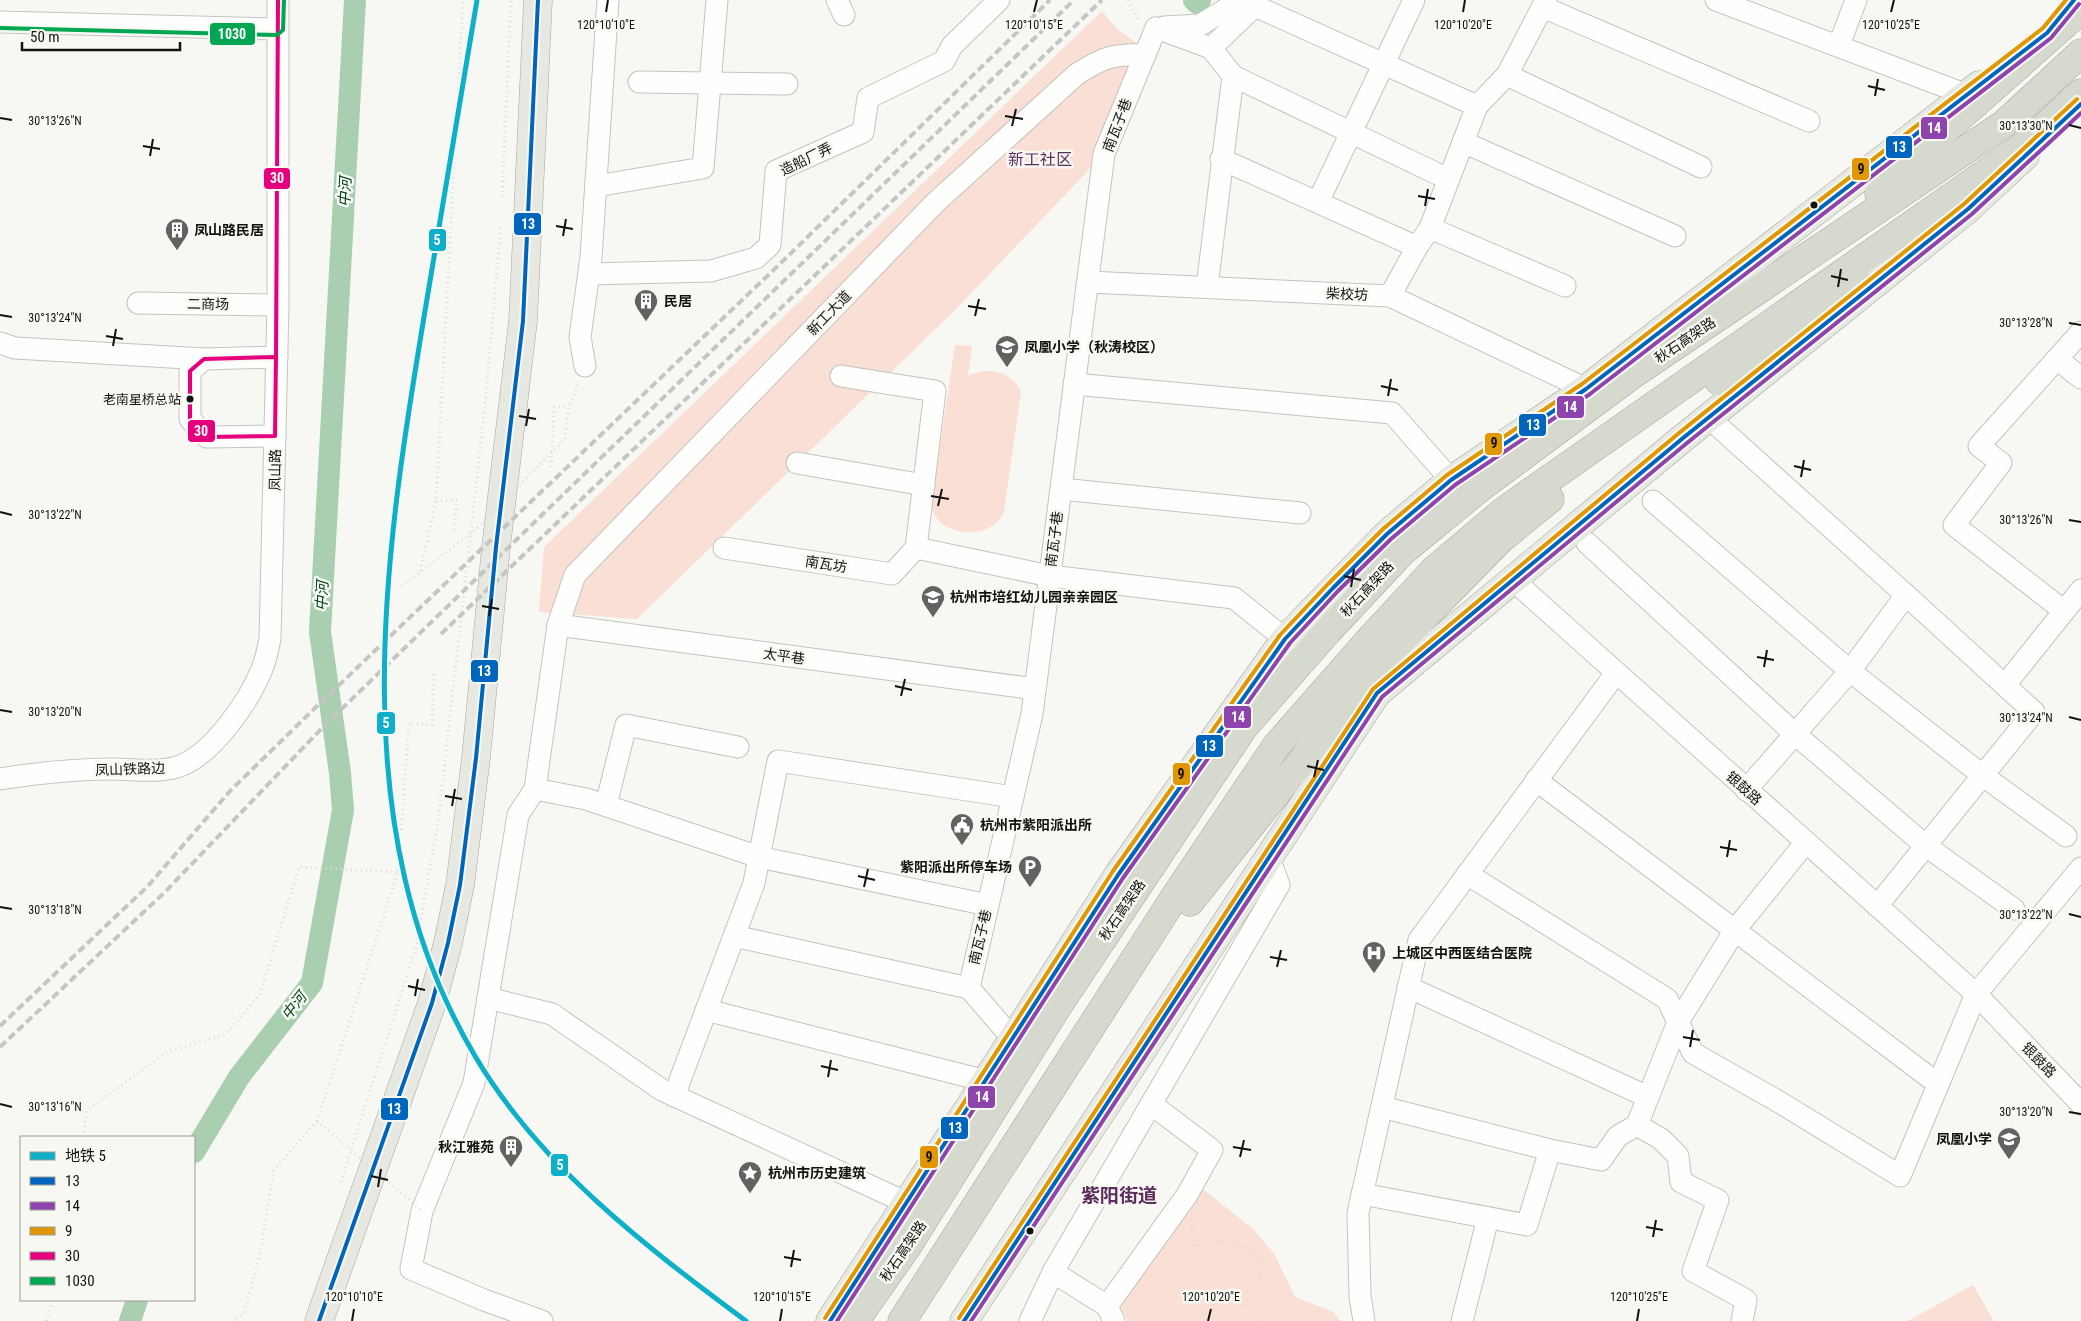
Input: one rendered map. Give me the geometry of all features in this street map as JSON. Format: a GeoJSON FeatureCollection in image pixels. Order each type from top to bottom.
{"type":"FeatureCollection","features":[{"type":"Feature","properties":{"kind":"highway"},"geometry":{"type":"LineString","coordinates":[[1833,240],[1924,149],[2081,10]]}},
{"type":"Feature","properties":{"kind":"highway","name":"秋石高架路"},"geometry":{"type":"LineString","coordinates":[[855,1321],[907,1247],[1056,1009],[1244,727],[1402,552],[1482,487],[1632,375],[2004,124],[2081,53]]}},
{"type":"Feature","properties":{"kind":"highway"},"geometry":{"type":"LineString","coordinates":[[902,1321],[1181,887],[1276,745],[1434,570],[1505,510],[2024,146],[2081,94]]}},
{"type":"Feature","properties":{"kind":"highway"},"geometry":{"type":"LineString","coordinates":[[1094,1025],[1298,767],[1363,679],[1502,538],[1574,480],[1805,324],[2035,146]]}},
{"type":"Feature","properties":{"kind":"highway"},"geometry":{"type":"LineString","coordinates":[[840,1321],[907,1247]]}},
{"type":"Feature","properties":{"kind":"main road"},"geometry":{"type":"LineString","coordinates":[[319,1321],[432,1003],[448,943],[460,885],[476,758],[496,547],[523,321],[538,0]]}},
{"type":"Feature","properties":{"kind":"main road"},"geometry":{"type":"LineString","coordinates":[[830,1321],[1118,875],[1285,639],[1387,534],[1450,480],[1586,389],[2047,33],[2074,0]]}},
{"type":"Feature","properties":{"kind":"main road"},"geometry":{"type":"LineString","coordinates":[[964,1321],[1377,693],[1709,418],[1968,209],[2081,104]]}},
{"type":"Feature","properties":{"kind":"street","name":"凤山路"},"geometry":{"type":"LineString","coordinates":[[262,668],[270,639],[277,357],[278,0]]}},
{"type":"Feature","properties":{"kind":"street"},"geometry":{"type":"LineString","coordinates":[[585,366],[580,337],[589,274],[608,0]]}},
{"type":"Feature","properties":{"kind":"street"},"geometry":{"type":"LineString","coordinates":[[596,186],[703,168],[717,0]]}},
{"type":"Feature","properties":{"kind":"street","name":"造船厂弄"},"geometry":{"type":"LineString","coordinates":[[589,274],[711,271],[756,258],[770,245],[776,171],[863,132],[868,98],[944,61],[952,46],[999,0]]}},
{"type":"Feature","properties":{"kind":"street"},"geometry":{"type":"LineString","coordinates":[[1156,28],[1200,25],[1241,0]]}},
{"type":"Feature","properties":{"kind":"street"},"geometry":{"type":"LineString","coordinates":[[1318,202],[1414,0]]}},
{"type":"Feature","properties":{"kind":"street"},"geometry":{"type":"LineString","coordinates":[[1716,0],[1967,94]]}},
{"type":"Feature","properties":{"kind":"street"},"geometry":{"type":"LineString","coordinates":[[1839,45],[1856,0]]}},
{"type":"Feature","properties":{"kind":"street"},"geometry":{"type":"LineString","coordinates":[[1390,296],[1416,247],[1430,228],[1477,106],[1507,75],[1545,4],[1809,121]]}},
{"type":"Feature","properties":{"kind":"street"},"geometry":{"type":"LineString","coordinates":[[1211,48],[1255,6],[1477,106]]}},
{"type":"Feature","properties":{"kind":"street"},"geometry":{"type":"LineString","coordinates":[[0,22],[277,29]]}},
{"type":"Feature","properties":{"kind":"street"},"geometry":{"type":"LineString","coordinates":[[1156,28],[1211,48],[1233,76],[1448,179]]}},
{"type":"Feature","properties":{"kind":"street","name":"南瓦子巷"},"geometry":{"type":"LineString","coordinates":[[969,988],[1032,714],[1104,154],[1156,28]]}},
{"type":"Feature","properties":{"kind":"street","name":"新工大道"},"geometry":{"type":"LineString","coordinates":[[558,625],[575,575],[936,202],[1077,74],[1099,60],[1124,54],[1145,55]]}},
{"type":"Feature","properties":{"kind":"street"},"geometry":{"type":"LineString","coordinates":[[1507,75],[1701,168]]}},
{"type":"Feature","properties":{"kind":"street"},"geometry":{"type":"LineString","coordinates":[[1207,287],[1221,159],[1233,76]]}},
{"type":"Feature","properties":{"kind":"street"},"geometry":{"type":"LineString","coordinates":[[639,82],[787,84]]}},
{"type":"Feature","properties":{"kind":"street"},"geometry":{"type":"LineString","coordinates":[[1463,142],[1675,236]]}},
{"type":"Feature","properties":{"kind":"street"},"geometry":{"type":"LineString","coordinates":[[1221,159],[1416,247]]}},
{"type":"Feature","properties":{"kind":"street"},"geometry":{"type":"LineString","coordinates":[[1430,228],[1565,286]]}},
{"type":"Feature","properties":{"kind":"street","name":"柴校坊"},"geometry":{"type":"LineString","coordinates":[[1088,282],[1390,296],[1586,389]]}},
{"type":"Feature","properties":{"kind":"street","name":"二商场"},"geometry":{"type":"LineString","coordinates":[[138,302],[278,305]]}},
{"type":"Feature","properties":{"kind":"street"},"geometry":{"type":"LineString","coordinates":[[2064,611],[1954,525],[2001,463],[1980,446],[2081,332]]}},
{"type":"Feature","properties":{"kind":"street"},"geometry":{"type":"LineString","coordinates":[[0,343],[15,348],[204,359],[277,357]]}},
{"type":"Feature","properties":{"kind":"street"},"geometry":{"type":"LineString","coordinates":[[204,359],[190,370],[190,419],[207,437],[275,436]]}},
{"type":"Feature","properties":{"kind":"street"},"geometry":{"type":"LineString","coordinates":[[2057,359],[2081,378]]}},
{"type":"Feature","properties":{"kind":"street"},"geometry":{"type":"LineString","coordinates":[[842,376],[935,391],[916,548],[1050,576],[1234,598],[1285,639]]}},
{"type":"Feature","properties":{"kind":"street"},"geometry":{"type":"LineString","coordinates":[[1074,384],[1392,413],[1450,480]]}},
{"type":"Feature","properties":{"kind":"street"},"geometry":{"type":"LineString","coordinates":[[1709,418],[2034,712],[1877,906]]}},
{"type":"Feature","properties":{"kind":"street"},"geometry":{"type":"LineString","coordinates":[[797,463],[924,485]]}},
{"type":"Feature","properties":{"kind":"street"},"geometry":{"type":"LineString","coordinates":[[1061,489],[1300,514]]}},
{"type":"Feature","properties":{"kind":"street"},"geometry":{"type":"LineString","coordinates":[[1653,501],[1850,671],[1982,775],[2066,836]]}},
{"type":"Feature","properties":{"kind":"street"},"geometry":{"type":"LineString","coordinates":[[1587,543],[1795,734],[1926,846],[2014,909]]}},
{"type":"Feature","properties":{"kind":"street","name":"南瓦坊"},"geometry":{"type":"LineString","coordinates":[[724,548],[892,574],[916,548]]}},
{"type":"Feature","properties":{"kind":"street","name":"银鼓路"},"geometry":{"type":"LineString","coordinates":[[1513,580],[1976,994],[2081,1104]]}},
{"type":"Feature","properties":{"kind":"street"},"geometry":{"type":"LineString","coordinates":[[2005,685],[2081,590]]}},
{"type":"Feature","properties":{"kind":"street"},"geometry":{"type":"LineString","coordinates":[[1746,790],[1850,671],[1906,595]]}},
{"type":"Feature","properties":{"kind":"street"},"geometry":{"type":"LineString","coordinates":[[542,1321],[484,1300],[411,1269],[422,1211],[474,1083],[518,815],[535,789],[558,625]]}},
{"type":"Feature","properties":{"kind":"street","name":"太平巷"},"geometry":{"type":"LineString","coordinates":[[558,625],[1035,689]]}},
{"type":"Feature","properties":{"kind":"street","name":"凤山铁路边"},"geometry":{"type":"LineString","coordinates":[[0,779],[26,774],[113,769],[155,771],[178,766],[200,755],[226,727],[247,696],[262,668]]}},
{"type":"Feature","properties":{"kind":"street"},"geometry":{"type":"LineString","coordinates":[[1364,1321],[1360,1296],[1358,1213],[1419,940],[1616,672]]}},
{"type":"Feature","properties":{"kind":"street"},"geometry":{"type":"LineString","coordinates":[[606,805],[626,725],[738,747]]}},
{"type":"Feature","properties":{"kind":"street"},"geometry":{"type":"LineString","coordinates":[[674,1096],[754,883],[778,760],[1013,797]]}},
{"type":"Feature","properties":{"kind":"street"},"geometry":{"type":"LineString","coordinates":[[1536,780],[1938,1084]]}},
{"type":"Feature","properties":{"kind":"street"},"geometry":{"type":"LineString","coordinates":[[535,789],[606,805],[759,857],[988,905]]}},
{"type":"Feature","properties":{"kind":"street"},"geometry":{"type":"LineString","coordinates":[[1382,1107],[1550,1150],[1601,1160],[1618,1136],[1637,1125],[1678,1022],[1735,930],[1806,842]]}},
{"type":"Feature","properties":{"kind":"street"},"geometry":{"type":"LineString","coordinates":[[1030,1321],[1053,1272],[1279,886],[1269,858]]}},
{"type":"Feature","properties":{"kind":"street"},"geometry":{"type":"LineString","coordinates":[[1467,874],[1667,999],[1693,1053],[1900,1176],[1976,994],[2081,868]]}},
{"type":"Feature","properties":{"kind":"street"},"geometry":{"type":"LineString","coordinates":[[734,936],[969,988],[1013,1039]]}},
{"type":"Feature","properties":{"kind":"street"},"geometry":{"type":"LineString","coordinates":[[1408,987],[1648,1097]]}},
{"type":"Feature","properties":{"kind":"street"},"geometry":{"type":"LineString","coordinates":[[488,998],[552,1014],[662,1090],[907,1203]]}},
{"type":"Feature","properties":{"kind":"street"},"geometry":{"type":"LineString","coordinates":[[706,1010],[986,1081]]}},
{"type":"Feature","properties":{"kind":"street"},"geometry":{"type":"LineString","coordinates":[[1053,1272],[1110,1313],[1186,1195],[1212,1150],[1151,1104]]}},
{"type":"Feature","properties":{"kind":"street"},"geometry":{"type":"LineString","coordinates":[[1637,1125],[1661,1139],[1678,1156],[1681,1182],[1718,1200],[1693,1271],[1746,1300],[1742,1321]]}},
{"type":"Feature","properties":{"kind":"street"},"geometry":{"type":"LineString","coordinates":[[1362,1194],[1527,1225],[1550,1150]]}},
{"type":"Feature","properties":{"kind":"street"},"geometry":{"type":"LineString","coordinates":[[1462,1321],[1488,1218]]}},
{"type":"Feature","properties":{"kind":"path"},"geometry":{"type":"LineString","coordinates":[[420,571],[436,501],[463,0]]}},
{"type":"Feature","properties":{"kind":"path"},"geometry":{"type":"LineString","coordinates":[[502,206],[511,0]]}},
{"type":"Feature","properties":{"kind":"path"},"geometry":{"type":"LineString","coordinates":[[338,1190],[416,948],[438,823],[485,406],[502,216]]}},
{"type":"Feature","properties":{"kind":"path"},"geometry":{"type":"LineString","coordinates":[[402,586],[473,532],[565,439],[569,407],[585,366]]}},
{"type":"Feature","properties":{"kind":"path"},"geometry":{"type":"LineString","coordinates":[[551,467],[554,407],[569,407]]}},
{"type":"Feature","properties":{"kind":"path"},"geometry":{"type":"LineString","coordinates":[[436,501],[458,500],[453,534]]}},
{"type":"Feature","properties":{"kind":"path"},"geometry":{"type":"LineString","coordinates":[[232,1321],[244,1313],[247,1304],[260,1253],[274,1170],[317,1121],[398,872],[408,723],[432,725],[434,674]]}},
{"type":"Feature","properties":{"kind":"path"},"geometry":{"type":"LineString","coordinates":[[83,1136],[87,1110],[167,1052],[226,1034],[260,994],[299,867],[398,872]]}},
{"type":"Feature","properties":{"kind":"path"},"geometry":{"type":"LineString","coordinates":[[317,1121],[422,1211]]}},
{"type":"Feature","properties":{"kind":"path"},"geometry":{"type":"LineString","coordinates":[[1186,1195],[1194,1246],[1222,1241],[1247,1248],[1264,1259],[1257,1284],[1246,1304],[1258,1321]]}},
{"type":"Feature","properties":{"kind":"path"},"geometry":{"type":"LineString","coordinates":[[47,1321],[52,1301]]}},
{"type":"Feature","properties":{"kind":"shaded area"},"geometry":{"type":"Polygon","coordinates":[[[1102,11],[1117,29],[1147,51],[1104,154],[957,308],[637,619],[539,612],[544,547],[1102,11]]]}},
{"type":"Feature","properties":{"kind":"shaded area"},"geometry":{"type":"Polygon","coordinates":[[[955,345],[972,346],[968,376],[983,371],[998,372],[1012,379],[1021,392],[1004,511],[998,521],[989,528],[978,532],[955,530],[944,525],[936,517],[931,507],[955,345]]]}},
{"type":"Feature","properties":{"kind":"shaded area"},"geometry":{"type":"Polygon","coordinates":[[[1195,1183],[1252,1228],[1274,1253],[1295,1297],[1333,1312],[1340,1321],[1128,1321],[1115,1298],[1195,1183]]]}},
{"type":"Feature","properties":{"kind":"shaded area"},"geometry":{"type":"Polygon","coordinates":[[[1973,1285],[1994,1321],[1908,1321],[1973,1285]]]}},
{"type":"Feature","properties":{"kind":"waterway","name":"中河"},"geometry":{"type":"LineString","coordinates":[[195,1150],[239,1077],[312,983],[343,810],[340,773],[320,632],[355,0]]}},
{"type":"Feature","properties":{"kind":"waterway"},"geometry":{"type":"LineString","coordinates":[[1194,0],[1197,3],[1200,0]]}},
{"type":"Feature","properties":{"kind":"waterway","name":"中河"},"geometry":{"type":"LineString","coordinates":[[130,1321],[137,1301]]}},
{"type":"Feature","properties":{"kind":"railway"},"geometry":{"type":"LineString","coordinates":[[0,1026],[147,887],[230,791],[785,259],[1050,0]]}},
{"type":"Feature","properties":{"kind":"railway"},"geometry":{"type":"LineString","coordinates":[[0,1047],[164,893],[324,726],[1074,0]]}},
{"type":"Feature","properties":{"kind":"railway"},"geometry":{"type":"LineString","coordinates":[[441,634],[1102,0]]}},
{"type":"Feature","properties":{"kind":"metro line","name":"5"},"geometry":{"type":"LineString","coordinates":[[477,0],[410,404],[397,499],[387,595],[384,691],[389,786],[405,879],[433,969],[475,1056],[501,1096],[531,1133],[597,1202],[670,1263],[746,1321]]}},
{"type":"Feature","properties":{"kind":"transit line","name":"30"},"geometry":{"type":"LineString","coordinates":[[276,357],[278,0]]}},
{"type":"Feature","properties":{"kind":"transit line","name":"1030"},"geometry":{"type":"LineString","coordinates":[[0,28],[277,35],[283,30],[284,0]]}},
{"type":"Feature","properties":{"kind":"transit line","name":"13"},"geometry":{"type":"LineString","coordinates":[[319,1321],[432,1003],[448,943],[460,885],[476,758],[496,547],[523,321],[538,0]]}},
{"type":"Feature","properties":{"kind":"transit line","name":"9"},"geometry":{"type":"LineString","coordinates":[[825,1318],[1113,871],[1280,635],[1328,584],[1383,529],[1447,475],[1582,384],[2043,28],[2066,0]]}},
{"type":"Feature","properties":{"kind":"transit line","name":"13"},"geometry":{"type":"LineString","coordinates":[[830,1321],[1118,875],[1285,639],[1333,588],[1387,534],[1451,480],[1586,389],[2047,33],[2074,0]]}},
{"type":"Feature","properties":{"kind":"transit line","name":"14"},"geometry":{"type":"LineString","coordinates":[[837,1321],[1123,878],[1290,643],[1337,592],[1391,539],[1455,485],[1590,394],[2051,38],[2079,4]]}},
{"type":"Feature","properties":{"kind":"transit line","name":"9"},"geometry":{"type":"LineString","coordinates":[[959,1318],[1373,689],[1679,433],[1964,204],[2077,99]]}},
{"type":"Feature","properties":{"kind":"transit line","name":"13"},"geometry":{"type":"LineString","coordinates":[[964,1321],[1377,693],[1683,438],[1968,209],[2081,104]]}},
{"type":"Feature","properties":{"kind":"transit line","name":"14"},"geometry":{"type":"LineString","coordinates":[[971,1321],[1382,697],[1687,443],[1972,214],[2081,113]]}},
{"type":"Feature","properties":{"kind":"transit line","name":"30"},"geometry":{"type":"LineString","coordinates":[[276,357],[275,436],[207,437],[190,419],[190,371],[204,359],[276,357]]}},
{"type":"Feature","properties":{"kind":"place","name":"凤山路民居"},"geometry":{"type":"Point","coordinates":[177,251]}},
{"type":"Feature","properties":{"kind":"place","name":"民居"},"geometry":{"type":"Point","coordinates":[646,322]}},
{"type":"Feature","properties":{"kind":"place","name":"凤凰小学（秋涛校区）"},"geometry":{"type":"Point","coordinates":[1007,368]}},
{"type":"Feature","properties":{"kind":"place","name":"老南星桥总站"},"geometry":{"type":"Point","coordinates":[190,399]}},
{"type":"Feature","properties":{"kind":"place","name":"杭州市培红幼儿园亲亲园区"},"geometry":{"type":"Point","coordinates":[933,618]}},
{"type":"Feature","properties":{"kind":"place","name":"杭州市紫阳派出所"},"geometry":{"type":"Point","coordinates":[962,846]}},
{"type":"Feature","properties":{"kind":"place","name":"紫阳派出所停车场"},"geometry":{"type":"Point","coordinates":[1030,888]}},
{"type":"Feature","properties":{"kind":"place","name":"上城区中西医结合医院"},"geometry":{"type":"Point","coordinates":[1374,974]}},
{"type":"Feature","properties":{"kind":"place","name":"凤凰小学"},"geometry":{"type":"Point","coordinates":[2009,1160]}},
{"type":"Feature","properties":{"kind":"place","name":"秋江雅苑"},"geometry":{"type":"Point","coordinates":[511,1168]}},
{"type":"Feature","properties":{"kind":"place","name":"杭州市历史建筑"},"geometry":{"type":"Point","coordinates":[750,1194]}},
{"type":"Feature","properties":{"kind":"district","name":"新工社区"},"geometry":{"type":"Point","coordinates":[1040,159]}},
{"type":"Feature","properties":{"kind":"district","name":"紫阳街道"},"geometry":{"type":"Point","coordinates":[1119,1195]}}]}
